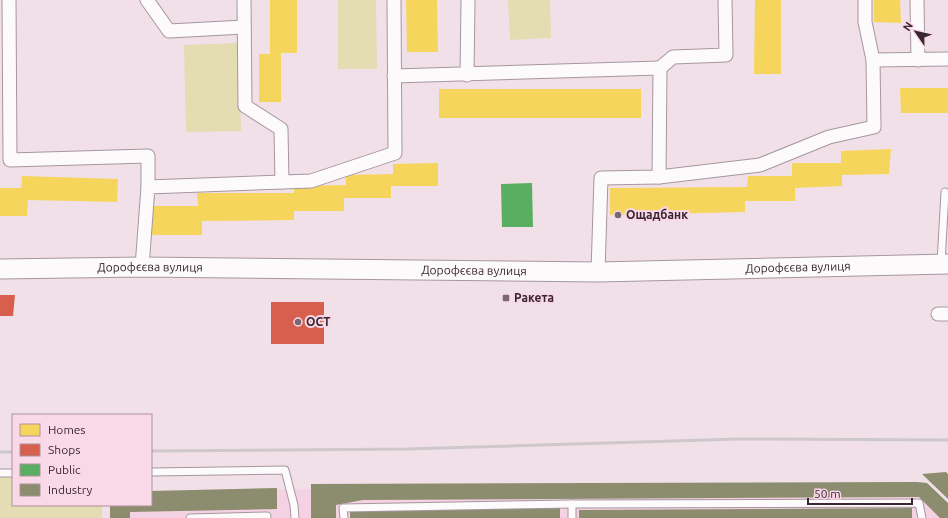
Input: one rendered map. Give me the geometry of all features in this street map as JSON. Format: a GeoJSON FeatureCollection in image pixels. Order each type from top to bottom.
{"type":"FeatureCollection","features":[{"type":"Feature","properties":{"kind":"street"},"geometry":{"type":"LineString","coordinates":[[9,0],[10,160],[148,156],[148,187],[142,267]]}},
{"type":"Feature","properties":{"kind":"street"},"geometry":{"type":"LineString","coordinates":[[147,0],[169,31],[244,27]]}},
{"type":"Feature","properties":{"kind":"street"},"geometry":{"type":"LineString","coordinates":[[244,0],[245,106],[281,129],[282,182]]}},
{"type":"Feature","properties":{"kind":"street"},"geometry":{"type":"LineString","coordinates":[[148,187],[311,181],[394,153],[394,0]]}},
{"type":"Feature","properties":{"kind":"street"},"geometry":{"type":"LineString","coordinates":[[467,75],[468,0]]}},
{"type":"Feature","properties":{"kind":"street"},"geometry":{"type":"LineString","coordinates":[[394,76],[660,68],[672,57],[726,56],[725,0]]}},
{"type":"Feature","properties":{"kind":"street"},"geometry":{"type":"LineString","coordinates":[[598,272],[601,178],[659,177],[760,165],[829,137],[874,127],[874,60],[865,22],[865,0]]}},
{"type":"Feature","properties":{"kind":"street"},"geometry":{"type":"LineString","coordinates":[[917,0],[918,60]]}},
{"type":"Feature","properties":{"kind":"street"},"geometry":{"type":"LineString","coordinates":[[874,60],[948,60]]}},
{"type":"Feature","properties":{"kind":"street"},"geometry":{"type":"LineString","coordinates":[[659,177],[660,68]]}},
{"type":"Feature","properties":{"kind":"street","name":"Дорофєєва вулиця"},"geometry":{"type":"LineString","coordinates":[[0,269],[142,267],[598,272],[945,264]]}},
{"type":"Feature","properties":{"kind":"lane"},"geometry":{"type":"LineString","coordinates":[[945,192],[945,264]]}},
{"type":"Feature","properties":{"kind":"lane"},"geometry":{"type":"LineString","coordinates":[[152,472],[285,470],[294,505],[295,518]]}},
{"type":"Feature","properties":{"kind":"lane"},"geometry":{"type":"LineString","coordinates":[[0,473],[12,473]]}},
{"type":"Feature","properties":{"kind":"lane"},"geometry":{"type":"LineString","coordinates":[[344,518],[343,508],[572,504],[919,504],[922,518]]}},
{"type":"Feature","properties":{"kind":"lane"},"geometry":{"type":"LineString","coordinates":[[572,504],[572,518]]}},
{"type":"Feature","properties":{"kind":"lane"},"geometry":{"type":"LineString","coordinates":[[190,518],[267,516]]}},
{"type":"Feature","properties":{"kind":"shaded area"},"geometry":{"type":"Polygon","coordinates":[[[338,0],[376,0],[377,69],[338,69],[338,0]]]}},
{"type":"Feature","properties":{"kind":"shaded area"},"geometry":{"type":"Polygon","coordinates":[[[508,0],[550,0],[551,38],[510,40],[508,0]]]}},
{"type":"Feature","properties":{"kind":"shaded area"},"geometry":{"type":"Polygon","coordinates":[[[239,43],[241,131],[186,132],[184,45],[239,43]]]}},
{"type":"Feature","properties":{"kind":"shaded area"},"geometry":{"type":"Polygon","coordinates":[[[0,473],[12,473],[12,506],[102,506],[102,518],[0,518],[0,473]]]}},
{"type":"Feature","properties":{"kind":"shaded area"},"geometry":{"type":"Polygon","coordinates":[[[917,482],[927,483],[948,518],[925,518],[917,485],[916,518],[111,518],[152,506],[152,491],[917,482]]]}},
{"type":"Feature","properties":{"kind":"building: Homes"},"geometry":{"type":"Polygon","coordinates":[[[270,0],[297,0],[297,53],[281,53],[281,102],[259,102],[259,54],[270,54],[270,0]]]}},
{"type":"Feature","properties":{"kind":"building: Homes"},"geometry":{"type":"Polygon","coordinates":[[[406,0],[437,0],[438,52],[407,52],[406,0]]]}},
{"type":"Feature","properties":{"kind":"building: Homes"},"geometry":{"type":"Polygon","coordinates":[[[755,0],[781,0],[781,74],[754,74],[755,0]]]}},
{"type":"Feature","properties":{"kind":"building: Homes"},"geometry":{"type":"Polygon","coordinates":[[[874,0],[900,0],[901,23],[874,22],[874,0]]]}},
{"type":"Feature","properties":{"kind":"building: Homes"},"geometry":{"type":"Polygon","coordinates":[[[900,88],[948,88],[948,113],[901,113],[900,88]]]}},
{"type":"Feature","properties":{"kind":"building: Homes"},"geometry":{"type":"Polygon","coordinates":[[[439,89],[641,89],[641,118],[439,118],[439,89]]]}},
{"type":"Feature","properties":{"kind":"building: Homes"},"geometry":{"type":"Polygon","coordinates":[[[891,149],[889,174],[842,175],[842,186],[795,188],[795,201],[745,201],[745,212],[610,215],[610,188],[747,187],[748,176],[792,176],[792,163],[841,163],[841,151],[891,149]]]}},
{"type":"Feature","properties":{"kind":"building: Homes"},"geometry":{"type":"Polygon","coordinates":[[[438,163],[438,186],[391,186],[391,198],[344,198],[344,211],[294,211],[294,220],[202,221],[202,235],[151,235],[150,206],[198,206],[197,193],[294,193],[294,186],[346,185],[346,175],[393,174],[393,164],[438,163]]]}},
{"type":"Feature","properties":{"kind":"building: Homes"},"geometry":{"type":"Polygon","coordinates":[[[22,176],[118,179],[117,202],[28,200],[27,216],[0,216],[0,188],[21,188],[22,176]]]}},
{"type":"Feature","properties":{"kind":"building: Shops"},"geometry":{"type":"Polygon","coordinates":[[[0,295],[15,295],[13,316],[0,316],[0,295]]]}},
{"type":"Feature","properties":{"kind":"building: Shops"},"geometry":{"type":"Polygon","coordinates":[[[271,302],[324,302],[324,344],[271,344],[271,302]]]}},
{"type":"Feature","properties":{"kind":"building: Public"},"geometry":{"type":"Polygon","coordinates":[[[532,183],[533,227],[502,227],[501,184],[532,183]]]}},
{"type":"Feature","properties":{"kind":"building: Industry"},"geometry":{"type":"Polygon","coordinates":[[[946,472],[948,474],[948,499],[922,474],[946,472]]]}},
{"type":"Feature","properties":{"kind":"building: Industry"},"geometry":{"type":"Polygon","coordinates":[[[927,483],[948,503],[948,518],[940,518],[919,497],[363,500],[336,505],[336,518],[311,518],[311,484],[927,483]]]}},
{"type":"Feature","properties":{"kind":"building: Industry"},"geometry":{"type":"Polygon","coordinates":[[[277,488],[277,509],[130,512],[130,518],[110,518],[110,506],[152,506],[152,491],[277,488]]]}},
{"type":"Feature","properties":{"kind":"building: Industry"},"geometry":{"type":"Polygon","coordinates":[[[560,508],[560,518],[350,518],[350,511],[560,508]]]}},
{"type":"Feature","properties":{"kind":"building: Industry"},"geometry":{"type":"Polygon","coordinates":[[[912,508],[912,518],[579,518],[579,510],[912,508]]]}},
{"type":"Feature","properties":{"kind":"railway"},"geometry":{"type":"LineString","coordinates":[[152,451],[407,449],[739,439],[948,440]]}},
{"type":"Feature","properties":{"kind":"railway"},"geometry":{"type":"LineString","coordinates":[[0,452],[12,452]]}},
{"type":"Feature","properties":{"kind":"place","name":"Ощадбанк"},"geometry":{"type":"Point","coordinates":[618,215]}},
{"type":"Feature","properties":{"kind":"place","name":"Ракета"},"geometry":{"type":"Point","coordinates":[506,298]}},
{"type":"Feature","properties":{"kind":"place","name":"ОСТ"},"geometry":{"type":"Point","coordinates":[298,322]}}]}
